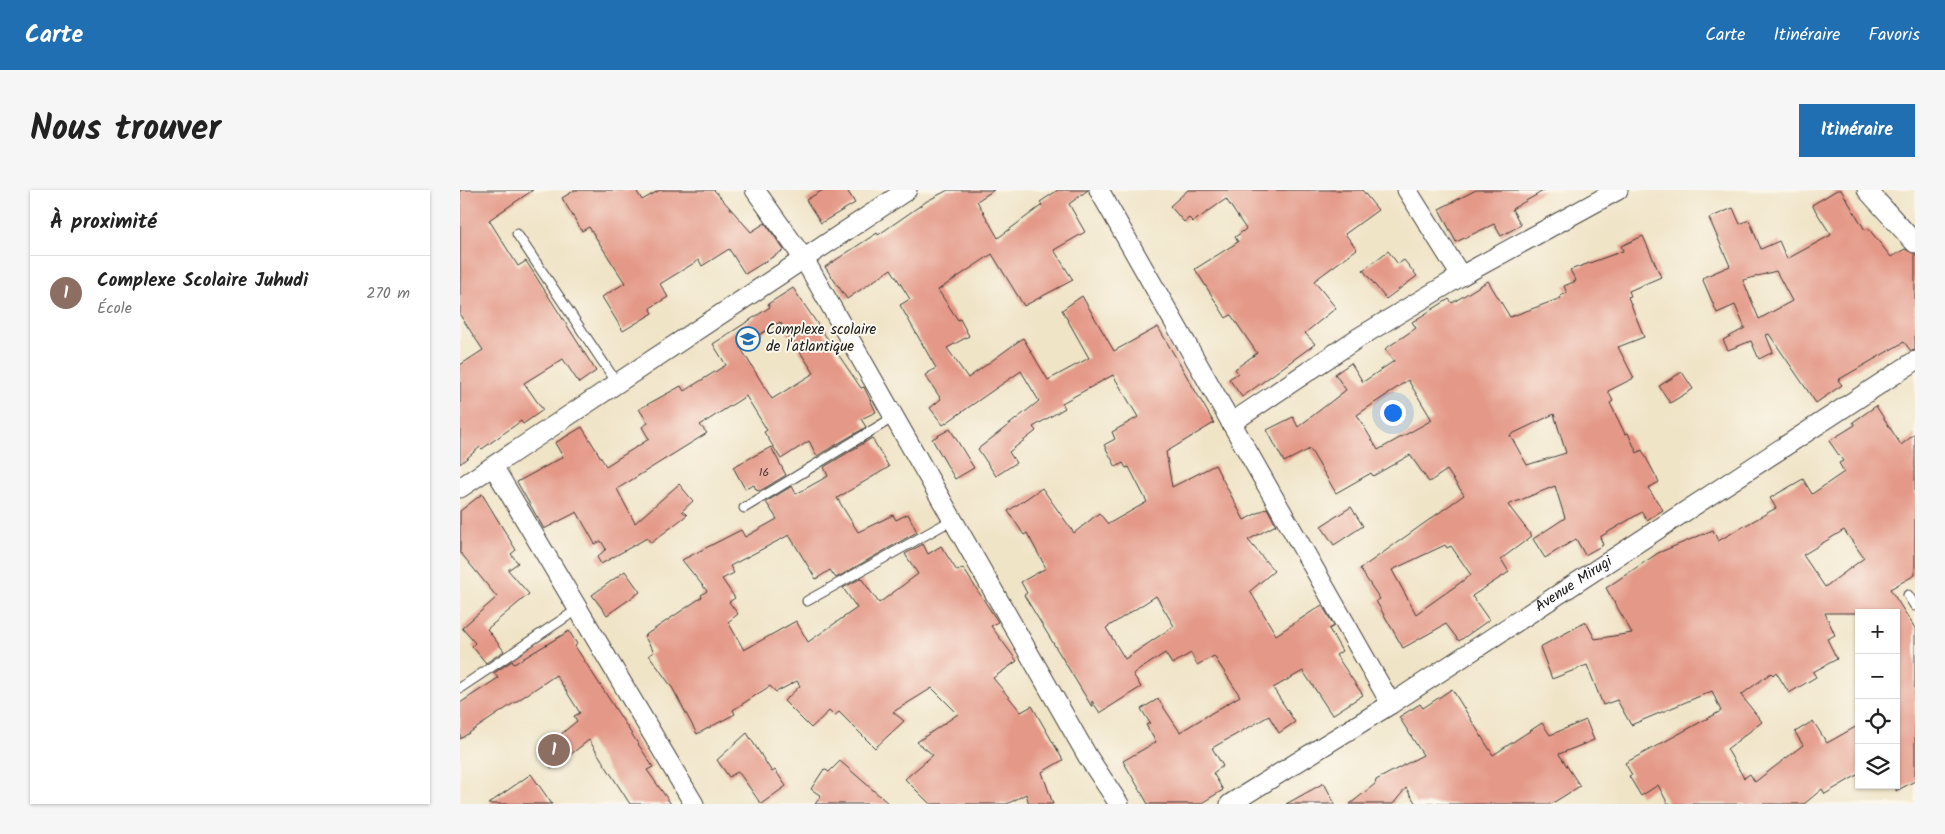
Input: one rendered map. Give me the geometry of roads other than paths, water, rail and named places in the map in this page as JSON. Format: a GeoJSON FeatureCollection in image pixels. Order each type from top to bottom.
{"type":"FeatureCollection","features":[{"type":"Feature","properties":{"kind":"street"},"geometry":{"type":"LineString","coordinates":[[755,190],[804,259],[1088,757],[1119,804]]}},
{"type":"Feature","properties":{"kind":"street"},"geometry":{"type":"LineString","coordinates":[[460,488],[907,190]]}},
{"type":"Feature","properties":{"kind":"street"},"geometry":{"type":"LineString","coordinates":[[1099,190],[1391,704]]}},
{"type":"Feature","properties":{"kind":"street"},"geometry":{"type":"LineString","coordinates":[[1407,190],[1461,276]]}},
{"type":"Feature","properties":{"kind":"street"},"geometry":{"type":"LineString","coordinates":[[1231,423],[1358,338],[1461,276],[1618,190]]}},
{"type":"Feature","properties":{"kind":"street"},"geometry":{"type":"LineString","coordinates":[[1867,190],[1915,243]]}},
{"type":"Feature","properties":{"kind":"street","name":"Avenue Mirugi"},"geometry":{"type":"LineString","coordinates":[[1230,804],[1391,704],[1915,361]]}},
{"type":"Feature","properties":{"kind":"street"},"geometry":{"type":"LineString","coordinates":[[493,466],[694,804]]}},
{"type":"Feature","properties":{"kind":"lane"},"geometry":{"type":"LineString","coordinates":[[517,234],[617,383]]}},
{"type":"Feature","properties":{"kind":"lane"},"geometry":{"type":"LineString","coordinates":[[744,508],[894,417]]}},
{"type":"Feature","properties":{"kind":"lane"},"geometry":{"type":"LineString","coordinates":[[807,601],[952,520]]}},
{"type":"Feature","properties":{"kind":"lane"},"geometry":{"type":"LineString","coordinates":[[1908,595],[1915,606]]}},
{"type":"Feature","properties":{"kind":"lane"},"geometry":{"type":"LineString","coordinates":[[460,688],[578,609]]}},
{"type":"Feature","properties":{"kind":"place","name":"Complexe scolaire de l'atlantique"},"geometry":{"type":"Point","coordinates":[748,339]}},
{"type":"Feature","properties":{"kind":"place","name":"Complexe Scolaire Juhudi"},"geometry":{"type":"Point","coordinates":[554,750]}}]}
